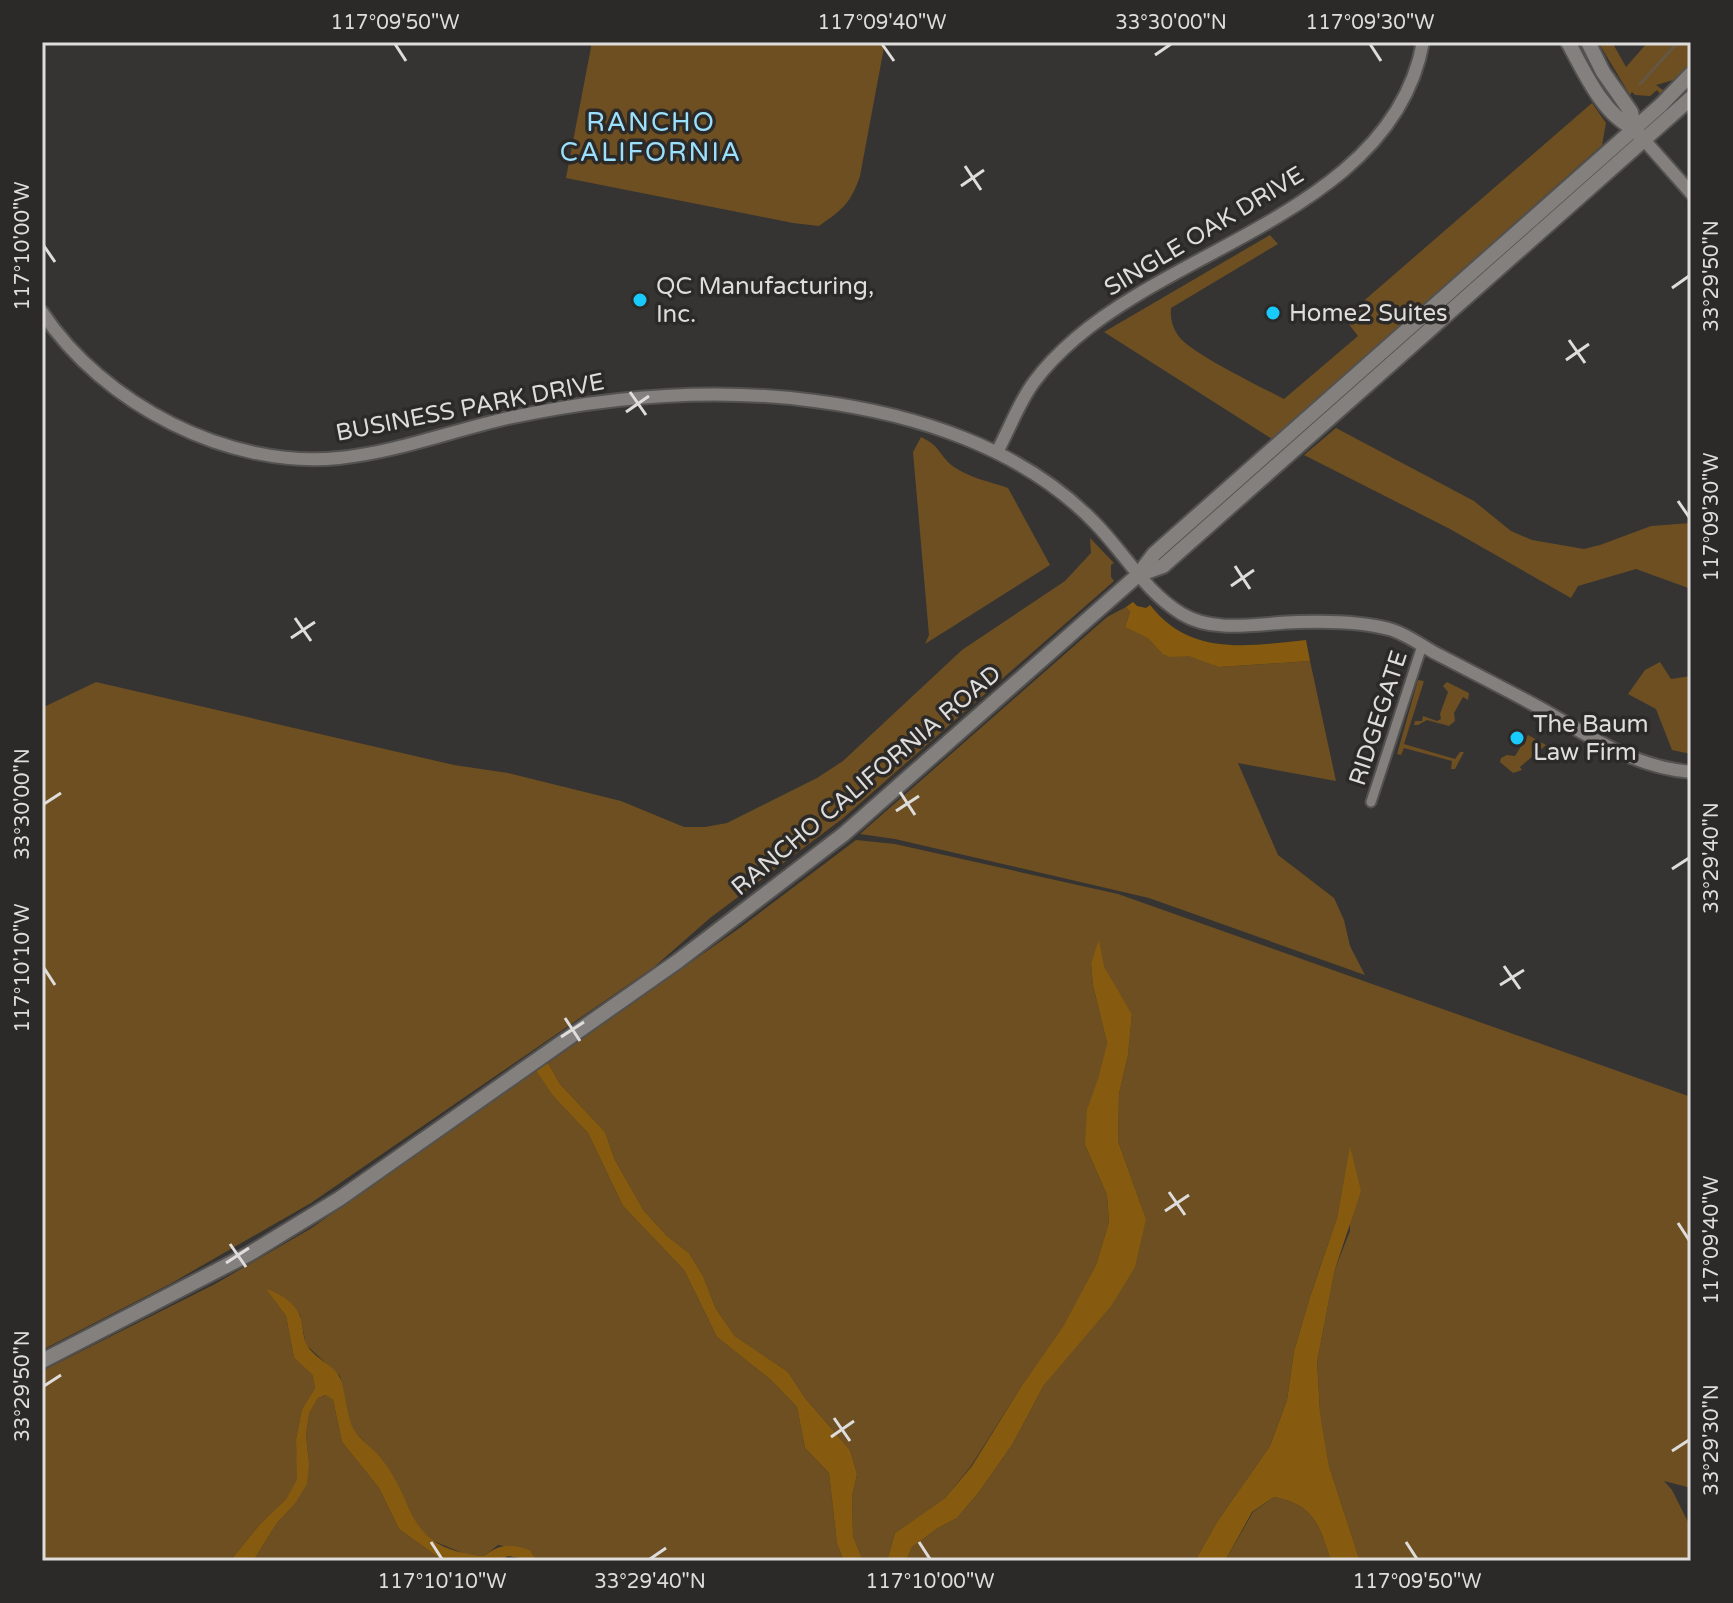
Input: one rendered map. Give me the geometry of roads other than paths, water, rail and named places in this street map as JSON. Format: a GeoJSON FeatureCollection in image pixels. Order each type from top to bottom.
{"type":"FeatureCollection","features":[{"type":"Feature","properties":{"kind":"main road"},"geometry":{"type":"LineString","coordinates":[[1568,42],[1619,122],[1634,128],[1645,141]]}},
{"type":"Feature","properties":{"kind":"main road"},"geometry":{"type":"LineString","coordinates":[[1588,42],[1608,81],[1631,112],[1634,128]]}},
{"type":"Feature","properties":{"kind":"main road","name":"RANCHO CALIFORNIA ROAD"},"geometry":{"type":"LineString","coordinates":[[42,1361],[249,1254],[339,1199],[678,961],[844,834],[1138,575],[1154,554],[1691,74]]}},
{"type":"Feature","properties":{"kind":"main road","name":"RANCHO CALIFORNIA ROAD"},"geometry":{"type":"LineString","coordinates":[[1138,575],[1163,566],[1691,98]]}},
{"type":"Feature","properties":{"kind":"street","name":"SINGLE OAK DRIVE"},"geometry":{"type":"LineString","coordinates":[[997,452],[1033,382],[1076,338],[1133,298],[1294,206],[1343,170],[1380,134],[1404,99],[1423,42]]}},
{"type":"Feature","properties":{"kind":"street"},"geometry":{"type":"LineString","coordinates":[[1645,141],[1691,193]]}},
{"type":"Feature","properties":{"kind":"street","name":"BUSINESS PARK DRIVE"},"geometry":{"type":"LineString","coordinates":[[42,312],[73,352],[102,380],[147,410],[192,433],[227,445],[286,457],[336,458],[384,451],[508,418],[644,396],[738,392],[819,401],[921,422],[997,452],[1080,507],[1138,575],[1170,607],[1187,618],[1209,625],[1346,623],[1391,629],[1620,753],[1661,769],[1691,772]]}},
{"type":"Feature","properties":{"kind":"street","name":"RIDGEGATE"},"geometry":{"type":"LineString","coordinates":[[1371,802],[1422,646]]}},
{"type":"Feature","properties":{"kind":"waterway"},"geometry":{"type":"LineString","coordinates":[[1640,84],[1678,42]]}},
{"type":"Feature","properties":{"kind":"place","name":"QC Manufacturing, Inc."},"geometry":{"type":"Point","coordinates":[640,300]}},
{"type":"Feature","properties":{"kind":"place","name":"Home2 Suites"},"geometry":{"type":"Point","coordinates":[1273,313]}},
{"type":"Feature","properties":{"kind":"place","name":"The Baum Law Firm"},"geometry":{"type":"Point","coordinates":[1517,738]}},
{"type":"Feature","properties":{"kind":"district","name":"RANCHO CALIFORNIA"},"geometry":{"type":"Point","coordinates":[651,137]}}]}
